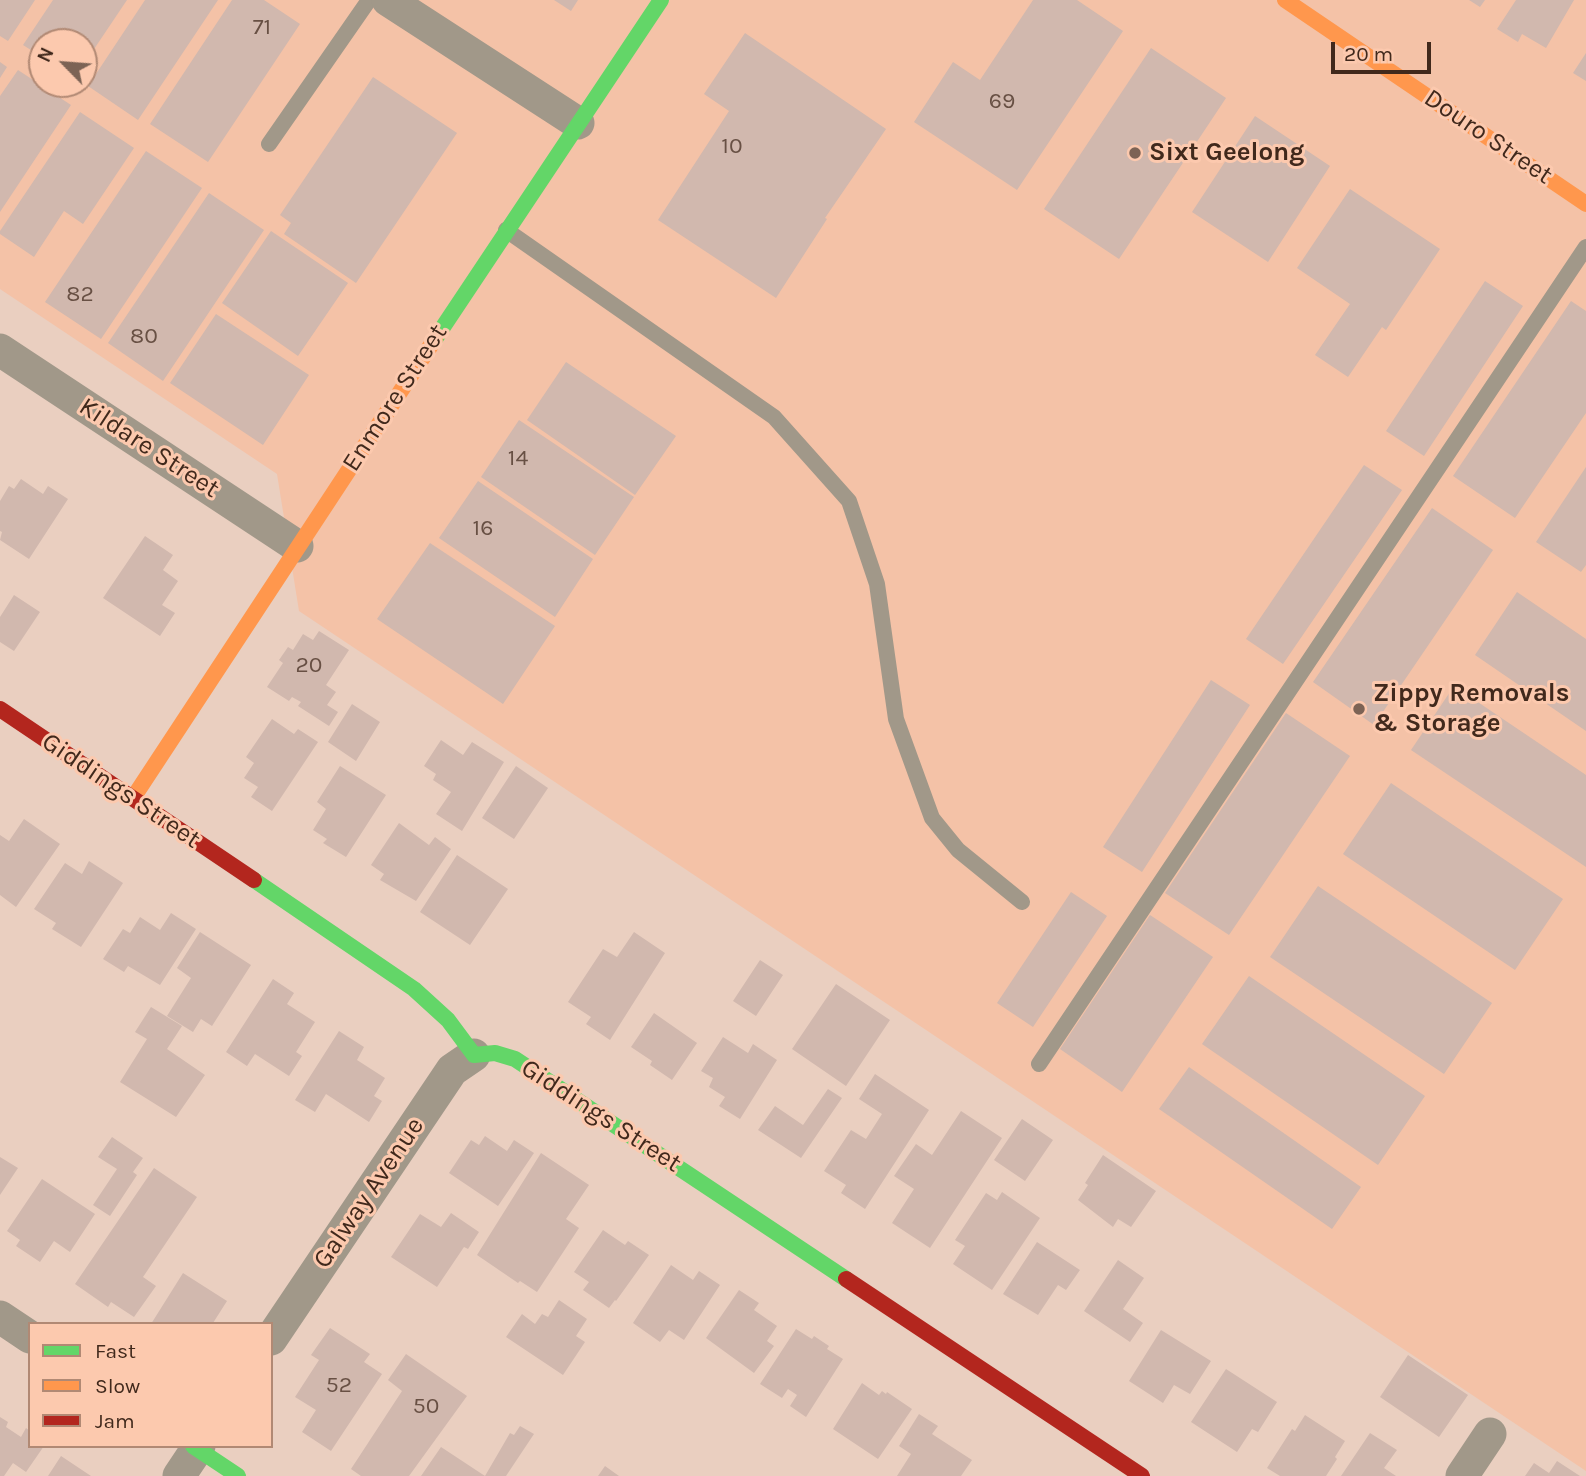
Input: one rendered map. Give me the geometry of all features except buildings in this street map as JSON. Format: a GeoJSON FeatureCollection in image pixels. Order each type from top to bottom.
{"type":"FeatureCollection","features":[{"type":"Feature","properties":{"kind":"street"},"geometry":{"type":"LineString","coordinates":[[388,0],[578,123]]}},
{"type":"Feature","properties":{"kind":"street","name":"Enmore Street"},"geometry":{"type":"LineString","coordinates":[[133,798],[506,230],[661,0]]}},
{"type":"Feature","properties":{"kind":"street","name":"Douro Street"},"geometry":{"type":"LineString","coordinates":[[1286,0],[1586,204]]}},
{"type":"Feature","properties":{"kind":"street","name":"Kildare Street"},"geometry":{"type":"LineString","coordinates":[[0,349],[297,546]]}},
{"type":"Feature","properties":{"kind":"street","name":"Giddings Street"},"geometry":{"type":"LineString","coordinates":[[0,709],[414,989],[448,1020],[474,1055],[495,1053],[515,1059],[1142,1476]]}},
{"type":"Feature","properties":{"kind":"street","name":"Galway Avenue"},"geometry":{"type":"LineString","coordinates":[[273,1336],[452,1070],[474,1055]]}},
{"type":"Feature","properties":{"kind":"street"},"geometry":{"type":"LineString","coordinates":[[0,1317],[28,1336]]}},
{"type":"Feature","properties":{"kind":"street"},"geometry":{"type":"LineString","coordinates":[[1462,1476],[1490,1434]]}},
{"type":"Feature","properties":{"kind":"street"},"geometry":{"type":"LineString","coordinates":[[179,1476],[196,1448]]}},
{"type":"Feature","properties":{"kind":"street"},"geometry":{"type":"LineString","coordinates":[[198,1448],[238,1476]]}},
{"type":"Feature","properties":{"kind":"lane"},"geometry":{"type":"LineString","coordinates":[[269,144],[369,0]]}},
{"type":"Feature","properties":{"kind":"lane"},"geometry":{"type":"LineString","coordinates":[[506,230],[774,417],[849,501],[877,584],[896,719],[932,818],[958,850],[1022,902]]}},
{"type":"Feature","properties":{"kind":"lane"},"geometry":{"type":"LineString","coordinates":[[1039,1064],[1586,247]]}},
{"type":"Feature","properties":{"kind":"shaded area"},"geometry":{"type":"Polygon","coordinates":[[[0,0],[1586,0],[1586,1471],[299,611],[277,474],[0,289],[0,0]]]}},
{"type":"Feature","properties":{"kind":"traffic: fast"},"geometry":{"type":"LineString","coordinates":[[435,339],[661,0]]}},
{"type":"Feature","properties":{"kind":"traffic: fast"},"geometry":{"type":"LineString","coordinates":[[254,880],[414,989],[448,1020],[474,1055],[495,1053],[515,1059],[846,1279]]}},
{"type":"Feature","properties":{"kind":"traffic: fast"},"geometry":{"type":"LineString","coordinates":[[196,1448],[238,1476]]}},
{"type":"Feature","properties":{"kind":"traffic: slow"},"geometry":{"type":"LineString","coordinates":[[1285,0],[1586,204]]}},
{"type":"Feature","properties":{"kind":"traffic: slow"},"geometry":{"type":"LineString","coordinates":[[133,798],[435,339]]}},
{"type":"Feature","properties":{"kind":"traffic: jam"},"geometry":{"type":"LineString","coordinates":[[0,709],[254,880]]}},
{"type":"Feature","properties":{"kind":"traffic: jam"},"geometry":{"type":"LineString","coordinates":[[846,1279],[1142,1476]]}},
{"type":"Feature","properties":{"kind":"place","name":"Sixt Geelong"},"geometry":{"type":"Point","coordinates":[1135,153]}},
{"type":"Feature","properties":{"kind":"place","name":"Zippy Removals & Storage"},"geometry":{"type":"Point","coordinates":[1359,709]}}]}
